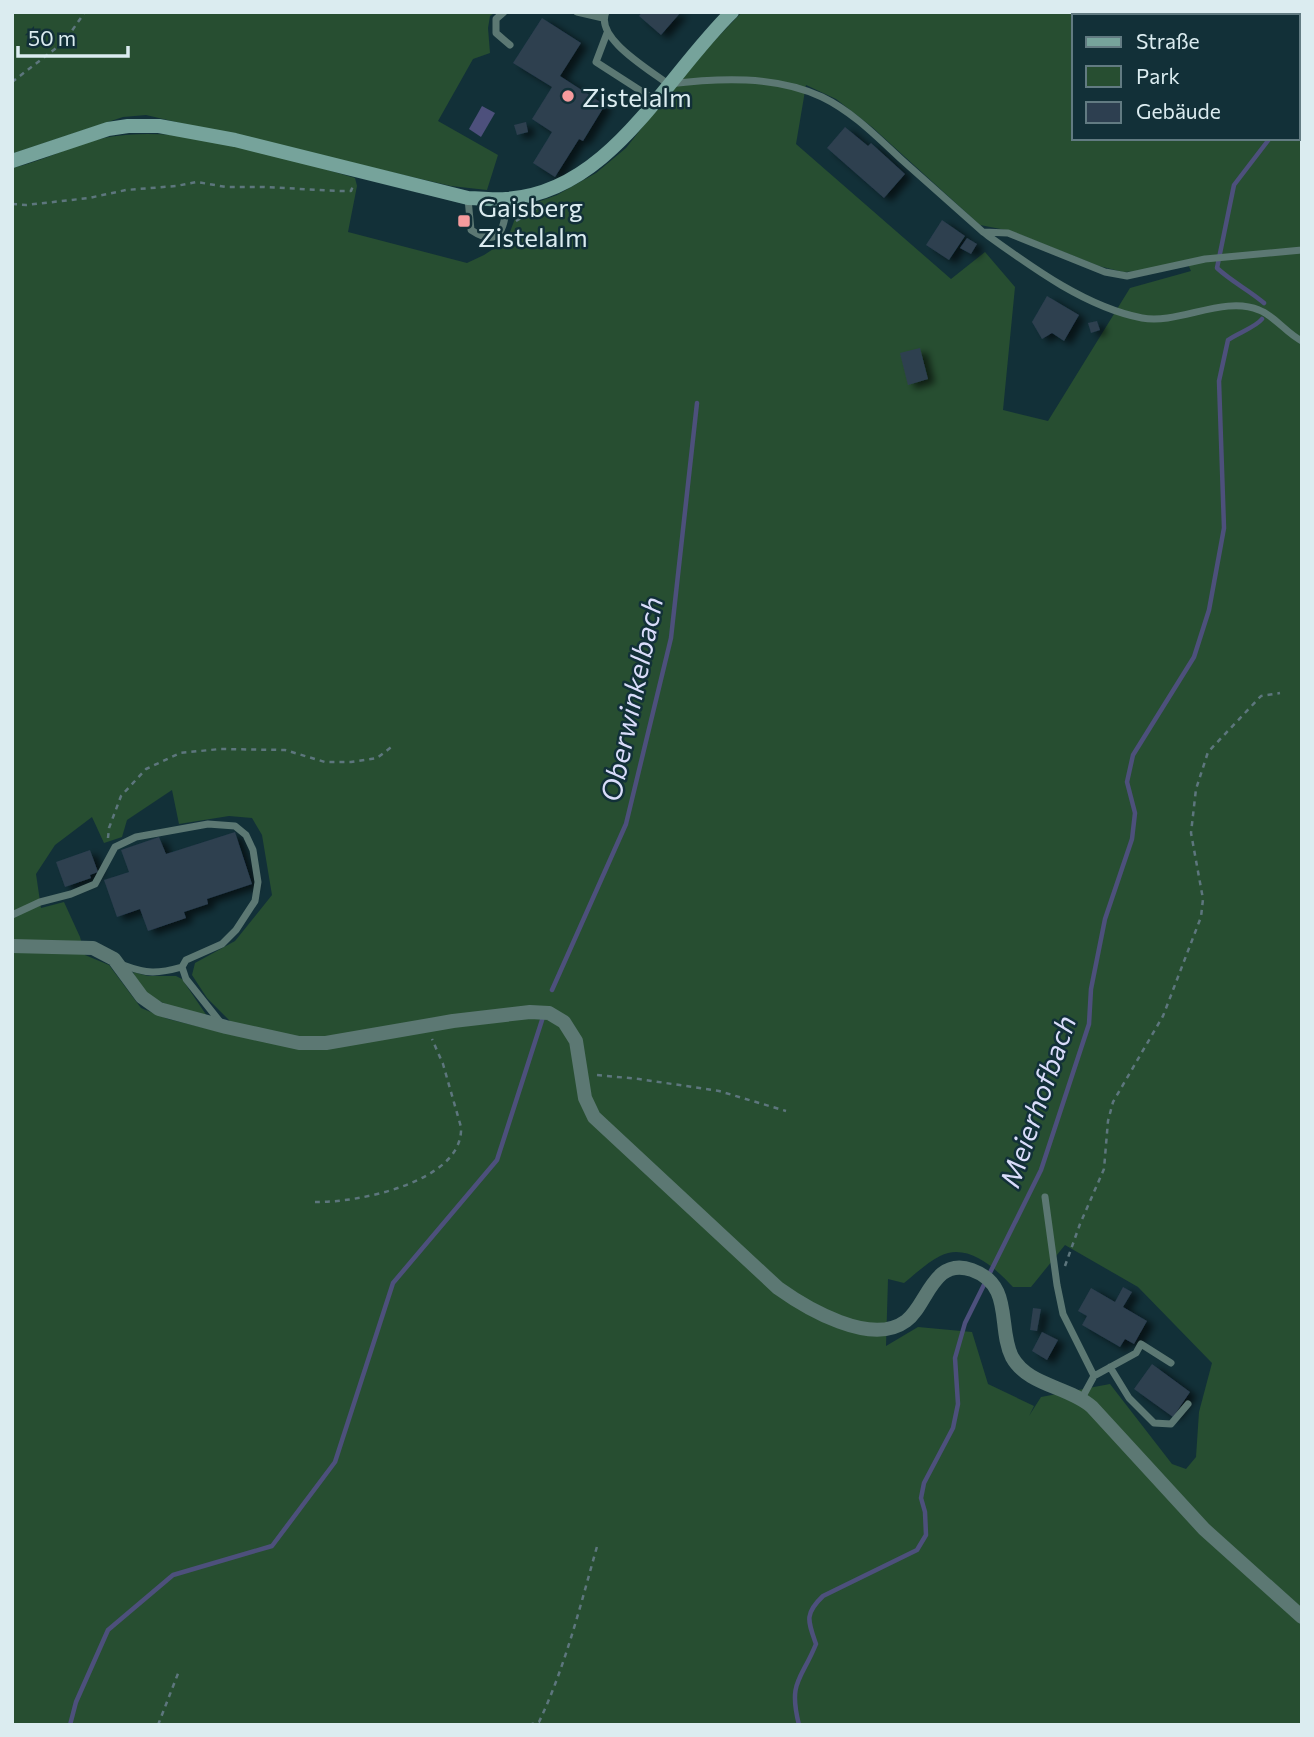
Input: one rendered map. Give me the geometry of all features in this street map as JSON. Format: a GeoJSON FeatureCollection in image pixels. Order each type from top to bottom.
{"type":"FeatureCollection","features":[{"type":"Feature","properties":{"kind":"main road"},"geometry":{"type":"LineString","coordinates":[[12,161],[108,129],[171,127],[468,198],[507,199],[534,194],[566,183],[594,166],[623,139],[668,83],[732,12]]}},
{"type":"Feature","properties":{"kind":"street"},"geometry":{"type":"LineString","coordinates":[[12,946],[93,948],[119,963],[142,997],[154,1006],[226,1027],[309,1044],[530,1012],[549,1013],[558,1017],[576,1041],[587,1105],[606,1130],[761,1274],[791,1298],[818,1313],[864,1328],[887,1329],[906,1321],[931,1284],[942,1275],[962,1268],[980,1274],[995,1287],[1003,1307],[1008,1347],[1019,1368],[1033,1377],[1082,1398],[1204,1529],[1302,1617]]}},
{"type":"Feature","properties":{"kind":"lane"},"geometry":{"type":"LineString","coordinates":[[504,12],[496,19],[496,33],[510,45]]}},
{"type":"Feature","properties":{"kind":"lane"},"geometry":{"type":"LineString","coordinates":[[577,12],[604,15],[607,33],[596,62],[655,100]]}},
{"type":"Feature","properties":{"kind":"lane"},"geometry":{"type":"LineString","coordinates":[[607,33],[618,46],[668,83],[704,79],[744,80],[796,88],[820,96],[860,122],[983,232],[1053,282],[1125,314],[1145,319],[1225,307],[1256,309],[1302,341]]}},
{"type":"Feature","properties":{"kind":"lane"},"geometry":{"type":"LineString","coordinates":[[468,198],[471,230],[491,237],[504,228],[507,199]]}},
{"type":"Feature","properties":{"kind":"lane"},"geometry":{"type":"LineString","coordinates":[[983,232],[1008,233],[1115,275],[1139,275],[1177,264],[1209,259],[1302,250]]}},
{"type":"Feature","properties":{"kind":"lane"},"geometry":{"type":"LineString","coordinates":[[12,915],[40,902],[95,884],[115,847],[135,837],[208,824],[235,826],[246,835],[253,850],[258,882],[255,901],[236,930],[222,944],[186,960],[182,967],[159,973],[145,973],[119,963]]}},
{"type":"Feature","properties":{"kind":"lane"},"geometry":{"type":"LineString","coordinates":[[182,967],[186,979],[213,1016],[226,1027]]}},
{"type":"Feature","properties":{"kind":"lane"},"geometry":{"type":"LineString","coordinates":[[1045,1197],[1063,1314],[1094,1376]]}},
{"type":"Feature","properties":{"kind":"lane"},"geometry":{"type":"LineString","coordinates":[[1082,1398],[1094,1376],[1136,1353],[1141,1344],[1171,1363]]}},
{"type":"Feature","properties":{"kind":"lane"},"geometry":{"type":"LineString","coordinates":[[1110,1367],[1129,1398],[1154,1423],[1171,1424],[1188,1404]]}},
{"type":"Feature","properties":{"kind":"path"},"geometry":{"type":"LineString","coordinates":[[12,82],[64,42],[85,12]]}},
{"type":"Feature","properties":{"kind":"path"},"geometry":{"type":"LineString","coordinates":[[12,204],[89,198],[126,190],[197,182],[226,187],[351,191],[359,172]]}},
{"type":"Feature","properties":{"kind":"path"},"geometry":{"type":"LineString","coordinates":[[1057,1285],[1104,1169],[1108,1121],[1114,1102],[1163,1016],[1201,917],[1203,899],[1191,833],[1196,789],[1208,752],[1261,696],[1280,694]]}},
{"type":"Feature","properties":{"kind":"path"},"geometry":{"type":"LineString","coordinates":[[106,862],[108,828],[121,796],[146,769],[180,753],[220,749],[285,750],[325,762],[351,762],[377,758],[394,745]]}},
{"type":"Feature","properties":{"kind":"path"},"geometry":{"type":"LineString","coordinates":[[315,1202],[352,1200],[414,1182],[434,1171],[459,1147],[461,1127],[443,1064],[426,1026]]}},
{"type":"Feature","properties":{"kind":"path"},"geometry":{"type":"LineString","coordinates":[[581,1073],[719,1091],[786,1111]]}},
{"type":"Feature","properties":{"kind":"path"},"geometry":{"type":"LineString","coordinates":[[529,1725],[539,1722],[551,1696],[573,1632],[598,1543]]}},
{"type":"Feature","properties":{"kind":"path"},"geometry":{"type":"LineString","coordinates":[[158,1725],[179,1671]]}},
{"type":"Feature","properties":{"kind":"green space"},"geometry":{"type":"Polygon","coordinates":[[[12,12],[496,12],[490,16],[488,28],[490,53],[473,59],[438,121],[498,155],[487,190],[451,186],[146,115],[123,117],[14,153],[12,12]]]}},
{"type":"Feature","properties":{"kind":"green space"},"geometry":{"type":"Polygon","coordinates":[[[742,12],[1302,12],[1302,1725],[12,1725],[12,168],[109,137],[170,135],[233,144],[355,178],[357,186],[348,232],[467,263],[507,240],[516,216],[532,204],[557,195],[596,173],[626,148],[693,63],[742,12]],[[806,85],[796,144],[951,279],[985,252],[1015,287],[1003,410],[1048,421],[1130,288],[1191,271],[1186,260],[1144,271],[1123,272],[1099,266],[1011,231],[980,225],[872,127],[836,99],[806,85]],[[172,790],[127,820],[122,837],[104,843],[92,817],[55,845],[36,874],[41,908],[64,902],[85,955],[109,965],[141,1008],[168,1019],[229,1034],[231,1022],[207,998],[192,975],[195,963],[235,941],[272,895],[262,835],[252,818],[229,816],[179,824],[172,790]],[[1065,1245],[1031,1287],[1013,1287],[990,1266],[961,1252],[940,1256],[904,1283],[888,1279],[886,1346],[918,1327],[972,1332],[988,1384],[1034,1406],[1029,1416],[1041,1397],[1110,1384],[1172,1464],[1186,1469],[1196,1457],[1199,1412],[1212,1363],[1138,1287],[1065,1245]]]}},
{"type":"Feature","properties":{"kind":"green space"},"geometry":{"type":"Polygon","coordinates":[[[133,972],[148,976],[176,976],[182,979],[207,1016],[154,998],[138,983],[133,972]]]}},
{"type":"Feature","properties":{"kind":"water"},"geometry":{"type":"Polygon","coordinates":[[[482,106],[495,113],[481,137],[469,129],[482,106]]]}},
{"type":"Feature","properties":{"kind":"building"},"geometry":{"type":"Polygon","coordinates":[[[642,12],[681,12],[661,35],[639,16],[642,12]]]}},
{"type":"Feature","properties":{"kind":"building","name":"Zistelalm"},"geometry":{"type":"Polygon","coordinates":[[[542,18],[581,43],[560,76],[605,105],[583,141],[579,139],[555,177],[533,163],[552,132],[532,119],[552,87],[513,63],[542,18]]]}},
{"type":"Feature","properties":{"kind":"building"},"geometry":{"type":"Polygon","coordinates":[[[526,122],[528,132],[517,135],[514,125],[526,122]]]}},
{"type":"Feature","properties":{"kind":"building"},"geometry":{"type":"Polygon","coordinates":[[[845,127],[868,146],[871,143],[905,174],[884,198],[827,148],[845,127]]]}},
{"type":"Feature","properties":{"kind":"building"},"geometry":{"type":"Polygon","coordinates":[[[942,220],[965,236],[949,260],[926,245],[942,220]]]}},
{"type":"Feature","properties":{"kind":"building"},"geometry":{"type":"Polygon","coordinates":[[[967,238],[977,244],[971,254],[960,248],[967,238]]]}},
{"type":"Feature","properties":{"kind":"building"},"geometry":{"type":"Polygon","coordinates":[[[1047,296],[1079,315],[1064,341],[1052,333],[1042,339],[1032,322],[1047,296]]]}},
{"type":"Feature","properties":{"kind":"building"},"geometry":{"type":"Polygon","coordinates":[[[1097,321],[1100,330],[1091,333],[1088,323],[1097,321]]]}},
{"type":"Feature","properties":{"kind":"building"},"geometry":{"type":"Polygon","coordinates":[[[920,348],[928,379],[908,385],[900,353],[920,348]]]}},
{"type":"Feature","properties":{"kind":"building"},"geometry":{"type":"Polygon","coordinates":[[[235,832],[252,884],[207,899],[208,904],[184,912],[186,918],[148,931],[140,909],[117,917],[104,880],[129,872],[121,850],[159,837],[166,854],[235,832]]]}},
{"type":"Feature","properties":{"kind":"building"},"geometry":{"type":"Polygon","coordinates":[[[90,850],[98,872],[90,875],[91,878],[65,887],[56,862],[90,850]]]}},
{"type":"Feature","properties":{"kind":"building"},"geometry":{"type":"Polygon","coordinates":[[[1123,1287],[1132,1292],[1123,1307],[1147,1321],[1134,1344],[1125,1339],[1120,1347],[1082,1325],[1087,1316],[1078,1311],[1091,1288],[1115,1302],[1123,1287]]]}},
{"type":"Feature","properties":{"kind":"building"},"geometry":{"type":"Polygon","coordinates":[[[1033,1308],[1041,1309],[1037,1331],[1030,1330],[1033,1308]]]}},
{"type":"Feature","properties":{"kind":"building"},"geometry":{"type":"Polygon","coordinates":[[[1042,1332],[1058,1340],[1047,1360],[1032,1351],[1042,1332]]]}},
{"type":"Feature","properties":{"kind":"building"},"geometry":{"type":"Polygon","coordinates":[[[1152,1364],[1190,1392],[1173,1417],[1134,1389],[1152,1364]]]}},
{"type":"Feature","properties":{"kind":"waterway"},"geometry":{"type":"LineString","coordinates":[[1300,90],[1302,86]]}},
{"type":"Feature","properties":{"kind":"waterway"},"geometry":{"type":"LineString","coordinates":[[1264,303],[1217,268],[1234,185],[1268,140]]}},
{"type":"Feature","properties":{"kind":"waterway","name":"Meierhofbach"},"geometry":{"type":"LineString","coordinates":[[799,1725],[796,1690],[816,1644],[809,1618],[813,1608],[823,1596],[917,1550],[926,1535],[921,1498],[924,1483],[953,1428],[958,1404],[955,1358],[965,1323],[1041,1170],[1089,1024],[1091,989],[1105,919],[1132,839],[1135,813],[1127,782],[1133,755],[1194,657],[1209,610],[1224,528],[1219,381],[1228,340],[1262,319]]}},
{"type":"Feature","properties":{"kind":"waterway","name":"Oberwinkelbach"},"geometry":{"type":"LineString","coordinates":[[552,990],[626,824],[671,638],[697,403]]}},
{"type":"Feature","properties":{"kind":"waterway","name":"Oberwinkelbach"},"geometry":{"type":"LineString","coordinates":[[70,1725],[76,1702],[108,1630],[173,1575],[272,1546],[335,1462],[393,1283],[497,1160],[543,1017]]}},
{"type":"Feature","properties":{"kind":"place","name":"Zistelalm"},"geometry":{"type":"Point","coordinates":[568,96]}},
{"type":"Feature","properties":{"kind":"place","name":"Gaisberg Zistelalm"},"geometry":{"type":"Point","coordinates":[464,221]}}]}
